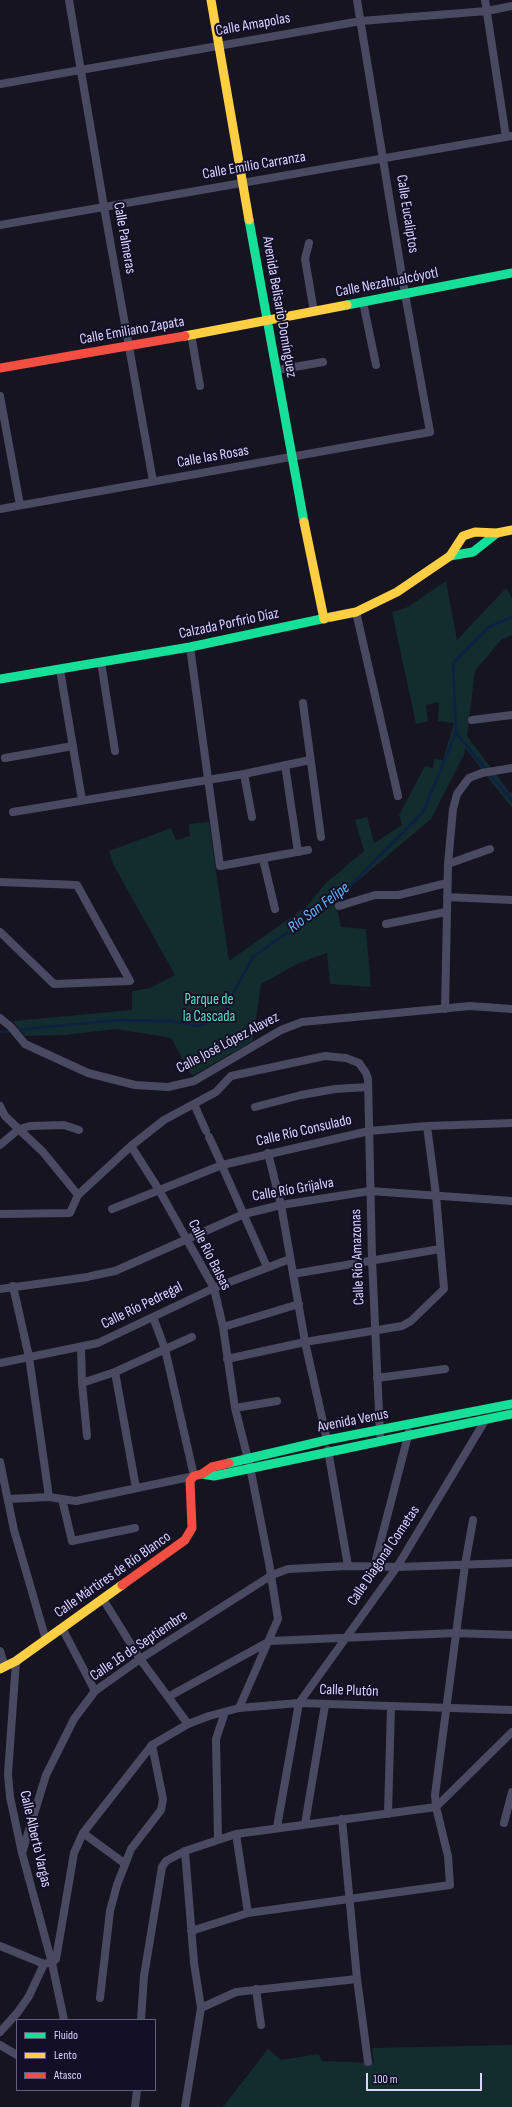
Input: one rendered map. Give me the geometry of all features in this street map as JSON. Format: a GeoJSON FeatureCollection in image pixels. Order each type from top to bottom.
{"type":"FeatureCollection","features":[{"type":"Feature","properties":{"kind":"main road","name":"Avenida Belisario Domínguez"},"geometry":{"type":"LineString","coordinates":[[211,0],[242,182],[292,457],[324,619]]}},
{"type":"Feature","properties":{"kind":"main road","name":"Calle Nezahualcóyotl"},"geometry":{"type":"LineString","coordinates":[[268,321],[512,274]]}},
{"type":"Feature","properties":{"kind":"main road","name":"Calle Emiliano Zapata"},"geometry":{"type":"LineString","coordinates":[[0,368],[268,321]]}},
{"type":"Feature","properties":{"kind":"main road","name":"Calzada Porfirio Díaz"},"geometry":{"type":"LineString","coordinates":[[450,556],[463,536],[475,532],[497,533],[512,530]]}},
{"type":"Feature","properties":{"kind":"main road","name":"Calzada Porfirio Díaz"},"geometry":{"type":"LineString","coordinates":[[0,679],[190,647],[356,612],[397,592],[450,556],[473,552],[497,533]]}},
{"type":"Feature","properties":{"kind":"main road","name":"Avenida Venus"},"geometry":{"type":"LineString","coordinates":[[198,1475],[212,1467],[327,1440],[512,1404]]}},
{"type":"Feature","properties":{"kind":"main road","name":"Avenida Venus"},"geometry":{"type":"LineString","coordinates":[[198,1475],[214,1476],[328,1450],[512,1414]]}},
{"type":"Feature","properties":{"kind":"main road","name":"Calle Mártires de Río Blanco"},"geometry":{"type":"LineString","coordinates":[[3,1668],[16,1661],[46,1640],[188,1538],[192,1528],[190,1483],[198,1475]]}},
{"type":"Feature","properties":{"kind":"street","name":"Calle Palmeras"},"geometry":{"type":"LineString","coordinates":[[69,0],[153,481]]}},
{"type":"Feature","properties":{"kind":"street","name":"Calle Eucaliptos"},"geometry":{"type":"LineString","coordinates":[[357,0],[405,294],[430,432]]}},
{"type":"Feature","properties":{"kind":"street"},"geometry":{"type":"LineString","coordinates":[[485,0],[509,136]]}},
{"type":"Feature","properties":{"kind":"street","name":"Calle Amapolas"},"geometry":{"type":"LineString","coordinates":[[0,84],[361,21],[487,11],[512,6]]}},
{"type":"Feature","properties":{"kind":"street","name":"Calle Emilio Carranza"},"geometry":{"type":"LineString","coordinates":[[0,225],[509,136]]}},
{"type":"Feature","properties":{"kind":"street"},"geometry":{"type":"LineString","coordinates":[[309,243],[305,259],[314,312]]}},
{"type":"Feature","properties":{"kind":"street"},"geometry":{"type":"LineString","coordinates":[[363,302],[376,365]]}},
{"type":"Feature","properties":{"kind":"street"},"geometry":{"type":"LineString","coordinates":[[191,334],[200,386]]}},
{"type":"Feature","properties":{"kind":"street"},"geometry":{"type":"LineString","coordinates":[[277,370],[323,362]]}},
{"type":"Feature","properties":{"kind":"street"},"geometry":{"type":"LineString","coordinates":[[0,396],[20,505]]}},
{"type":"Feature","properties":{"kind":"street","name":"Calle las Rosas"},"geometry":{"type":"LineString","coordinates":[[0,509],[430,432]]}},
{"type":"Feature","properties":{"kind":"street"},"geometry":{"type":"LineString","coordinates":[[356,612],[398,796]]}},
{"type":"Feature","properties":{"kind":"street"},"geometry":{"type":"LineString","coordinates":[[190,647],[220,866],[308,850]]}},
{"type":"Feature","properties":{"kind":"street"},"geometry":{"type":"LineString","coordinates":[[101,662],[115,751]]}},
{"type":"Feature","properties":{"kind":"street"},"geometry":{"type":"LineString","coordinates":[[60,670],[82,800]]}},
{"type":"Feature","properties":{"kind":"street"},"geometry":{"type":"LineString","coordinates":[[303,703],[321,837]]}},
{"type":"Feature","properties":{"kind":"street"},"geometry":{"type":"LineString","coordinates":[[472,720],[512,715]]}},
{"type":"Feature","properties":{"kind":"street"},"geometry":{"type":"LineString","coordinates":[[5,758],[73,746]]}},
{"type":"Feature","properties":{"kind":"street"},"geometry":{"type":"LineString","coordinates":[[13,812],[244,774],[310,760]]}},
{"type":"Feature","properties":{"kind":"street"},"geometry":{"type":"LineString","coordinates":[[285,765],[298,852]]}},
{"type":"Feature","properties":{"kind":"street"},"geometry":{"type":"LineString","coordinates":[[445,1008],[447,883],[452,809],[457,794],[469,778],[494,770],[512,768]]}},
{"type":"Feature","properties":{"kind":"street"},"geometry":{"type":"LineString","coordinates":[[244,774],[252,818]]}},
{"type":"Feature","properties":{"kind":"street"},"geometry":{"type":"LineString","coordinates":[[448,864],[490,849]]}},
{"type":"Feature","properties":{"kind":"street"},"geometry":{"type":"LineString","coordinates":[[263,859],[275,909]]}},
{"type":"Feature","properties":{"kind":"street"},"geometry":{"type":"LineString","coordinates":[[0,882],[77,885],[130,981],[54,984],[0,932]]}},
{"type":"Feature","properties":{"kind":"street"},"geometry":{"type":"LineString","coordinates":[[339,906],[375,896],[399,895],[447,883]]}},
{"type":"Feature","properties":{"kind":"street"},"geometry":{"type":"LineString","coordinates":[[447,897],[512,900]]}},
{"type":"Feature","properties":{"kind":"street"},"geometry":{"type":"LineString","coordinates":[[386,924],[446,912]]}},
{"type":"Feature","properties":{"kind":"street","name":"Calle José López Alavez"},"geometry":{"type":"LineString","coordinates":[[0,1018],[11,1027],[25,1044],[88,1073],[135,1085],[168,1087],[187,1084],[281,1030],[302,1022],[470,1006],[512,1009]]}},
{"type":"Feature","properties":{"kind":"street","name":"Calle Río Amazonas"},"geometry":{"type":"LineString","coordinates":[[231,1076],[325,1056],[339,1056],[354,1061],[366,1072],[368,1088],[374,1330],[381,1440]]}},
{"type":"Feature","properties":{"kind":"street"},"geometry":{"type":"LineString","coordinates":[[0,1214],[70,1214],[78,1195],[130,1146],[158,1123],[216,1092],[231,1076],[222,1065]]}},
{"type":"Feature","properties":{"kind":"street"},"geometry":{"type":"LineString","coordinates":[[255,1107],[300,1095],[328,1090],[368,1088]]}},
{"type":"Feature","properties":{"kind":"street"},"geometry":{"type":"LineString","coordinates":[[194,1104],[267,1267]]}},
{"type":"Feature","properties":{"kind":"street"},"geometry":{"type":"LineString","coordinates":[[0,1106],[5,1116],[43,1152],[78,1195]]}},
{"type":"Feature","properties":{"kind":"street","name":"Calle Río Consulado"},"geometry":{"type":"LineString","coordinates":[[112,1209],[222,1166],[268,1153],[369,1131],[427,1126],[512,1123]]}},
{"type":"Feature","properties":{"kind":"street"},"geometry":{"type":"LineString","coordinates":[[0,1145],[19,1129],[30,1126],[64,1125],[80,1130]]}},
{"type":"Feature","properties":{"kind":"street"},"geometry":{"type":"LineString","coordinates":[[227,1359],[305,1342],[402,1326],[411,1321],[444,1290],[436,1195],[427,1126]]}},
{"type":"Feature","properties":{"kind":"street","name":"Calle Río Balsas"},"geometry":{"type":"LineString","coordinates":[[130,1146],[159,1190],[214,1288],[223,1328],[235,1408],[250,1467],[272,1575],[278,1619],[270,1641],[239,1708]]}},
{"type":"Feature","properties":{"kind":"street"},"geometry":{"type":"LineString","coordinates":[[268,1153],[281,1205],[305,1342],[327,1440]]}},
{"type":"Feature","properties":{"kind":"street","name":"Calle Río Grijalva"},"geometry":{"type":"LineString","coordinates":[[0,1289],[13,1286],[89,1277],[115,1271],[244,1214],[281,1205],[370,1191],[512,1201]]}},
{"type":"Feature","properties":{"kind":"street"},"geometry":{"type":"LineString","coordinates":[[293,1274],[372,1259],[440,1249]]}},
{"type":"Feature","properties":{"kind":"street","name":"Calle Río Pedregal"},"geometry":{"type":"LineString","coordinates":[[0,1363],[98,1343],[214,1288],[290,1259]]}},
{"type":"Feature","properties":{"kind":"street"},"geometry":{"type":"LineString","coordinates":[[13,1286],[29,1358],[50,1497]]}},
{"type":"Feature","properties":{"kind":"street"},"geometry":{"type":"LineString","coordinates":[[223,1328],[299,1304]]}},
{"type":"Feature","properties":{"kind":"street"},"geometry":{"type":"LineString","coordinates":[[8,1499],[50,1497],[76,1500],[198,1475],[165,1349],[153,1317]]}},
{"type":"Feature","properties":{"kind":"street"},"geometry":{"type":"LineString","coordinates":[[82,1383],[115,1372],[192,1337]]}},
{"type":"Feature","properties":{"kind":"street"},"geometry":{"type":"LineString","coordinates":[[81,1347],[82,1383],[87,1436]]}},
{"type":"Feature","properties":{"kind":"street"},"geometry":{"type":"LineString","coordinates":[[376,1378],[445,1369]]}},
{"type":"Feature","properties":{"kind":"street"},"geometry":{"type":"LineString","coordinates":[[115,1372],[136,1488]]}},
{"type":"Feature","properties":{"kind":"street"},"geometry":{"type":"LineString","coordinates":[[235,1408],[277,1401]]}},
{"type":"Feature","properties":{"kind":"street","name":"Calle Diagonal Cometas"},"geometry":{"type":"LineString","coordinates":[[299,1703],[345,1637],[397,1567],[486,1419]]}},
{"type":"Feature","properties":{"kind":"street"},"geometry":{"type":"LineString","coordinates":[[374,1567],[410,1424]]}},
{"type":"Feature","properties":{"kind":"street"},"geometry":{"type":"LineString","coordinates":[[328,1450],[348,1566]]}},
{"type":"Feature","properties":{"kind":"street"},"geometry":{"type":"LineString","coordinates":[[0,1462],[14,1530],[46,1640]]}},
{"type":"Feature","properties":{"kind":"street"},"geometry":{"type":"LineString","coordinates":[[62,1499],[72,1541],[135,1528]]}},
{"type":"Feature","properties":{"kind":"street"},"geometry":{"type":"LineString","coordinates":[[191,1931],[248,1913],[450,1885],[445,1841],[436,1807],[435,1796],[465,1564],[473,1520]]}},
{"type":"Feature","properties":{"kind":"street","name":"Calle 16 de Septiembre"},"geometry":{"type":"LineString","coordinates":[[22,1853],[46,1775],[74,1719],[95,1691],[140,1659],[272,1575],[288,1569],[348,1566],[397,1567],[512,1563]]}},
{"type":"Feature","properties":{"kind":"street"},"geometry":{"type":"LineString","coordinates":[[103,1599],[140,1659],[188,1724]]}},
{"type":"Feature","properties":{"kind":"street"},"geometry":{"type":"LineString","coordinates":[[62,1628],[95,1691]]}},
{"type":"Feature","properties":{"kind":"street"},"geometry":{"type":"LineString","coordinates":[[168,1697],[270,1641],[456,1633],[512,1634]]}},
{"type":"Feature","properties":{"kind":"street"},"geometry":{"type":"LineString","coordinates":[[0,1651],[3,1668]]}},
{"type":"Feature","properties":{"kind":"street","name":"Calle Alberto Vargas"},"geometry":{"type":"LineString","coordinates":[[16,1661],[8,1774],[10,1797],[48,1964],[64,2019]]}},
{"type":"Feature","properties":{"kind":"street"},"geometry":{"type":"LineString","coordinates":[[277,1827],[299,1703]]}},
{"type":"Feature","properties":{"kind":"street","name":"Calle Plutón"},"geometry":{"type":"LineString","coordinates":[[152,1745],[188,1724],[239,1708],[299,1703],[512,1710]]}},
{"type":"Feature","properties":{"kind":"street"},"geometry":{"type":"LineString","coordinates":[[305,1824],[325,1705]]}},
{"type":"Feature","properties":{"kind":"street"},"geometry":{"type":"LineString","coordinates":[[388,1814],[391,1706]]}},
{"type":"Feature","properties":{"kind":"street"},"geometry":{"type":"LineString","coordinates":[[218,1839],[216,1739],[225,1712]]}},
{"type":"Feature","properties":{"kind":"street"},"geometry":{"type":"LineString","coordinates":[[142,2019],[144,1976],[162,1867],[166,1860],[185,1851],[236,1834],[277,1827],[436,1807],[512,1732]]}},
{"type":"Feature","properties":{"kind":"street"},"geometry":{"type":"LineString","coordinates":[[0,2032],[18,2012],[48,1964],[56,1959],[74,1853],[83,1833],[152,1745]]}},
{"type":"Feature","properties":{"kind":"street"},"geometry":{"type":"LineString","coordinates":[[100,1998],[110,1910],[124,1863],[131,1849],[161,1810],[163,1799],[152,1745]]}},
{"type":"Feature","properties":{"kind":"street"},"geometry":{"type":"LineString","coordinates":[[504,1823],[512,1792]]}},
{"type":"Feature","properties":{"kind":"street"},"geometry":{"type":"LineString","coordinates":[[342,1819],[357,1979],[368,2062]]}},
{"type":"Feature","properties":{"kind":"street"},"geometry":{"type":"LineString","coordinates":[[83,1833],[124,1863]]}},
{"type":"Feature","properties":{"kind":"street"},"geometry":{"type":"LineString","coordinates":[[236,1834],[248,1913]]}},
{"type":"Feature","properties":{"kind":"street"},"geometry":{"type":"LineString","coordinates":[[185,1851],[194,1962],[201,2008],[185,2107]]}},
{"type":"Feature","properties":{"kind":"street"},"geometry":{"type":"LineString","coordinates":[[0,1946],[48,1964]]}},
{"type":"Feature","properties":{"kind":"street"},"geometry":{"type":"LineString","coordinates":[[201,2008],[236,1992],[357,1979]]}},
{"type":"Feature","properties":{"kind":"street"},"geometry":{"type":"LineString","coordinates":[[256,1990],[261,2025]]}},
{"type":"Feature","properties":{"kind":"street"},"geometry":{"type":"LineString","coordinates":[[0,2045],[16,2054]]}},
{"type":"Feature","properties":{"kind":"street"},"geometry":{"type":"LineString","coordinates":[[134,2107],[137,2091]]}},
{"type":"Feature","properties":{"kind":"green space","name":"Parque de la Cascada"},"geometry":{"type":"Polygon","coordinates":[[[446,581],[457,640],[506,588],[512,598],[512,635],[501,640],[475,671],[467,736],[510,793],[512,792],[512,808],[465,748],[464,755],[431,819],[335,900],[341,927],[366,929],[371,987],[330,984],[327,953],[299,963],[261,984],[253,1041],[192,1076],[171,1038],[116,1029],[65,1035],[25,1036],[13,1021],[132,1010],[132,991],[150,988],[175,975],[113,864],[109,851],[171,828],[176,840],[190,836],[189,824],[209,822],[229,961],[307,906],[326,883],[364,851],[355,820],[367,817],[374,843],[402,825],[399,815],[425,766],[433,768],[434,759],[443,760],[454,723],[438,721],[439,702],[426,705],[428,721],[416,724],[392,612],[408,607],[446,581]]]}},
{"type":"Feature","properties":{"kind":"green space"},"geometry":{"type":"Polygon","coordinates":[[[512,2045],[512,2107],[223,2107],[268,2049],[281,2060],[319,2054],[322,2061],[374,2063],[372,2048],[512,2045]]]}},
{"type":"Feature","properties":{"kind":"waterway","name":"Río San Felipe"},"geometry":{"type":"LineString","coordinates":[[16,1030],[118,1020],[170,1021],[198,1026],[219,1019],[253,957],[343,893],[423,812],[456,733],[453,663],[489,627],[512,617]]}},
{"type":"Feature","properties":{"kind":"waterway"},"geometry":{"type":"LineString","coordinates":[[456,733],[512,801]]}},
{"type":"Feature","properties":{"kind":"waterway","name":"Río San Felipe"},"geometry":{"type":"LineString","coordinates":[[0,1032],[11,1031]]}},
{"type":"Feature","properties":{"kind":"traffic: fast"},"geometry":{"type":"LineString","coordinates":[[249,220],[304,522]]}},
{"type":"Feature","properties":{"kind":"traffic: fast"},"geometry":{"type":"LineString","coordinates":[[347,305],[512,273]]}},
{"type":"Feature","properties":{"kind":"traffic: fast"},"geometry":{"type":"LineString","coordinates":[[450,556],[473,552],[497,533]]}},
{"type":"Feature","properties":{"kind":"traffic: fast"},"geometry":{"type":"LineString","coordinates":[[0,679],[190,647],[331,617]]}},
{"type":"Feature","properties":{"kind":"traffic: fast"},"geometry":{"type":"LineString","coordinates":[[229,1463],[327,1440],[512,1404]]}},
{"type":"Feature","properties":{"kind":"traffic: fast"},"geometry":{"type":"LineString","coordinates":[[202,1474],[214,1476],[512,1414]]}},
{"type":"Feature","properties":{"kind":"traffic: slow"},"geometry":{"type":"LineString","coordinates":[[211,0],[249,220]]}},
{"type":"Feature","properties":{"kind":"traffic: slow"},"geometry":{"type":"LineString","coordinates":[[185,336],[347,305]]}},
{"type":"Feature","properties":{"kind":"traffic: slow"},"geometry":{"type":"LineString","coordinates":[[304,522],[324,619]]}},
{"type":"Feature","properties":{"kind":"traffic: slow"},"geometry":{"type":"LineString","coordinates":[[331,617],[356,612],[397,592],[450,556],[463,536],[475,532],[497,533],[512,530]]}},
{"type":"Feature","properties":{"kind":"traffic: slow"},"geometry":{"type":"LineString","coordinates":[[0,1669],[16,1661],[122,1585]]}},
{"type":"Feature","properties":{"kind":"traffic: jam"},"geometry":{"type":"LineString","coordinates":[[0,368],[185,336]]}},
{"type":"Feature","properties":{"kind":"traffic: jam"},"geometry":{"type":"LineString","coordinates":[[122,1585],[185,1540],[192,1528],[190,1481],[194,1476],[202,1474],[212,1467],[229,1463]]}}]}
